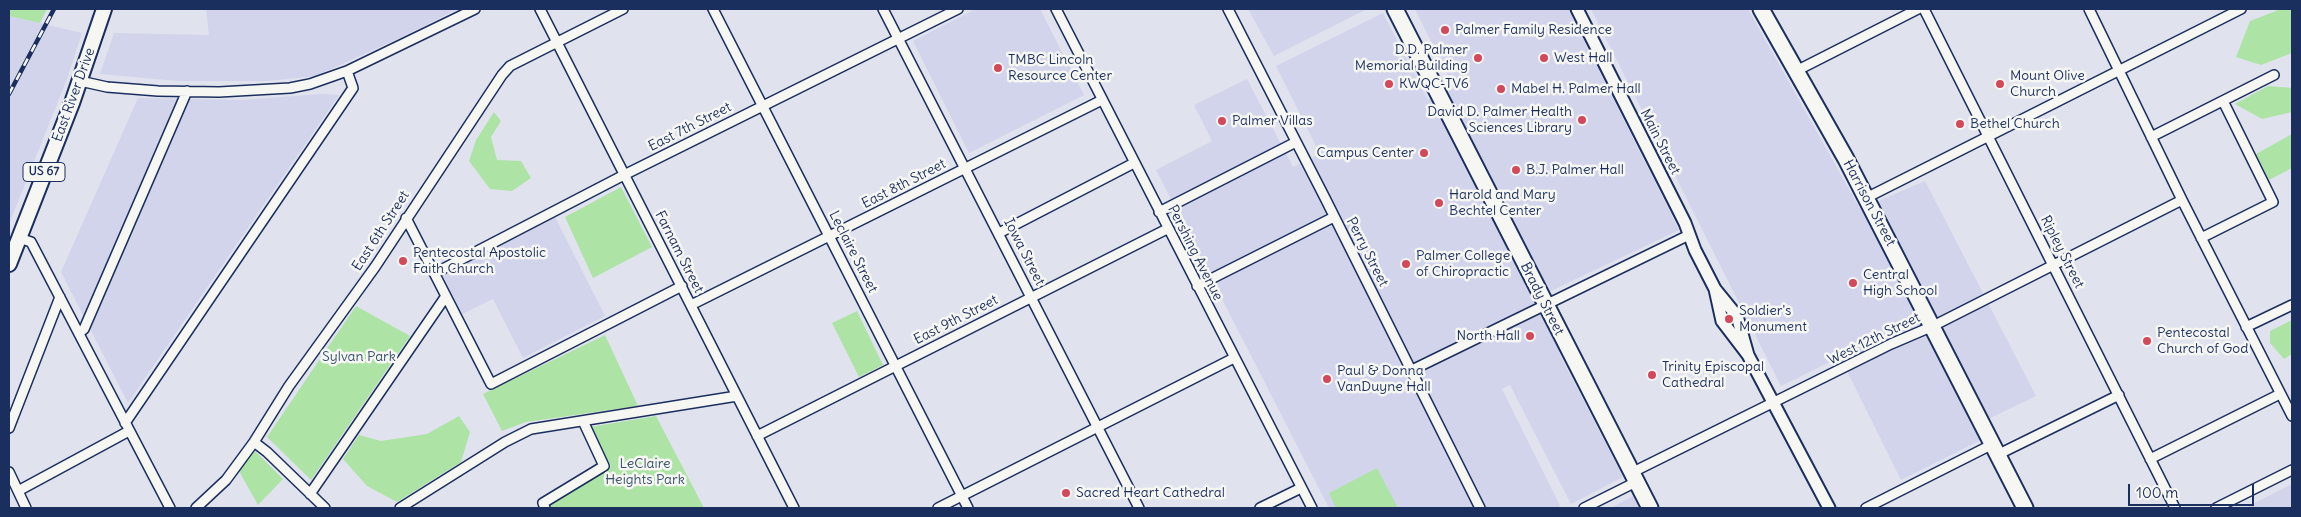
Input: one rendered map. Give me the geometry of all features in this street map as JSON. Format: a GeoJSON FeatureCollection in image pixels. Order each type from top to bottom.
{"type":"FeatureCollection","features":[{"type":"Feature","properties":{"kind":"highway","name":"Brady Street"},"geometry":{"type":"LineString","coordinates":[[1395,9],[1650,508]]}},
{"type":"Feature","properties":{"kind":"highway","name":"Harrison Street"},"geometry":{"type":"LineString","coordinates":[[1761,9],[1866,198],[2025,508]]}},
{"type":"Feature","properties":{"kind":"main road","name":"East River Drive"},"geometry":{"type":"LineString","coordinates":[[9,264],[80,81],[104,9]]}},
{"type":"Feature","properties":{"kind":"street"},"geometry":{"type":"LineString","coordinates":[[80,81],[107,86],[187,91],[290,88],[310,84],[347,71],[475,9]]}},
{"type":"Feature","properties":{"kind":"street","name":"Farnam Street"},"geometry":{"type":"LineString","coordinates":[[540,9],[794,508]]}},
{"type":"Feature","properties":{"kind":"street","name":"East 6th Street"},"geometry":{"type":"LineString","coordinates":[[196,508],[226,480],[254,442],[289,386],[375,267],[502,75],[510,66],[623,9]]}},
{"type":"Feature","properties":{"kind":"street","name":"Leclaire Street"},"geometry":{"type":"LineString","coordinates":[[713,9],[968,508]]}},
{"type":"Feature","properties":{"kind":"street","name":"Iowa Street"},"geometry":{"type":"LineString","coordinates":[[883,9],[1139,508]]}},
{"type":"Feature","properties":{"kind":"street","name":"East 7th Street"},"geometry":{"type":"LineString","coordinates":[[434,273],[762,106],[958,9]]}},
{"type":"Feature","properties":{"kind":"street","name":"Pershing Avenue"},"geometry":{"type":"LineString","coordinates":[[1056,9],[1312,508]]}},
{"type":"Feature","properties":{"kind":"street","name":"Perry Street"},"geometry":{"type":"LineString","coordinates":[[1228,9],[1412,370],[1480,508]]}},
{"type":"Feature","properties":{"kind":"street","name":"Main Street"},"geometry":{"type":"LineString","coordinates":[[1577,9],[1715,289],[1737,316],[1748,355],[1775,402],[1829,508]]}},
{"type":"Feature","properties":{"kind":"street"},"geometry":{"type":"LineString","coordinates":[[1796,71],[1918,9]]}},
{"type":"Feature","properties":{"kind":"street","name":"Ripley Street"},"geometry":{"type":"LineString","coordinates":[[1924,9],[2175,508]]}},
{"type":"Feature","properties":{"kind":"street"},"geometry":{"type":"LineString","coordinates":[[2089,9],[2182,200],[2292,416]]}},
{"type":"Feature","properties":{"kind":"street"},"geometry":{"type":"LineString","coordinates":[[1866,198],[2241,9]]}},
{"type":"Feature","properties":{"kind":"street"},"geometry":{"type":"LineString","coordinates":[[18,491],[127,427],[353,88],[347,71]]}},
{"type":"Feature","properties":{"kind":"street"},"geometry":{"type":"LineString","coordinates":[[2151,137],[2274,75]]}},
{"type":"Feature","properties":{"kind":"street"},"geometry":{"type":"LineString","coordinates":[[79,333],[84,329],[187,91]]}},
{"type":"Feature","properties":{"kind":"street","name":"East 8th Street"},"geometry":{"type":"LineString","coordinates":[[691,305],[1102,100]]}},
{"type":"Feature","properties":{"kind":"street"},"geometry":{"type":"LineString","coordinates":[[2201,238],[2273,202],[2223,102]]}},
{"type":"Feature","properties":{"kind":"street"},"geometry":{"type":"LineString","coordinates":[[1159,212],[1296,142]]}},
{"type":"Feature","properties":{"kind":"street"},"geometry":{"type":"LineString","coordinates":[[999,233],[1134,163]]}},
{"type":"Feature","properties":{"kind":"street","name":"West 12th Street"},"geometry":{"type":"LineString","coordinates":[[1584,508],[1633,478],[1775,402],[1933,326],[2182,200]]}},
{"type":"Feature","properties":{"kind":"street"},"geometry":{"type":"LineString","coordinates":[[1197,286],[1334,216]]}},
{"type":"Feature","properties":{"kind":"street"},"geometry":{"type":"LineString","coordinates":[[406,218],[491,384],[682,286]]}},
{"type":"Feature","properties":{"kind":"street","name":"East 9th Street"},"geometry":{"type":"LineString","coordinates":[[757,436],[1168,229]]}},
{"type":"Feature","properties":{"kind":"street"},"geometry":{"type":"LineString","coordinates":[[1412,370],[1689,235]]}},
{"type":"Feature","properties":{"kind":"street"},"geometry":{"type":"LineString","coordinates":[[20,238],[31,242],[170,508]]}},
{"type":"Feature","properties":{"kind":"street"},"geometry":{"type":"LineString","coordinates":[[310,494],[446,296]]}},
{"type":"Feature","properties":{"kind":"street"},"geometry":{"type":"LineString","coordinates":[[9,428],[60,297]]}},
{"type":"Feature","properties":{"kind":"street"},"geometry":{"type":"LineString","coordinates":[[2246,327],[2292,305]]}},
{"type":"Feature","properties":{"kind":"street"},"geometry":{"type":"LineString","coordinates":[[938,508],[1234,358]]}},
{"type":"Feature","properties":{"kind":"street"},"geometry":{"type":"LineString","coordinates":[[2150,459],[2280,394]]}},
{"type":"Feature","properties":{"kind":"street"},"geometry":{"type":"LineString","coordinates":[[1866,508],[2118,395]]}},
{"type":"Feature","properties":{"kind":"street"},"geometry":{"type":"LineString","coordinates":[[400,508],[505,442],[526,432],[737,396]]}},
{"type":"Feature","properties":{"kind":"street"},"geometry":{"type":"LineString","coordinates":[[544,506],[604,466],[583,421]]}},
{"type":"Feature","properties":{"kind":"street"},"geometry":{"type":"LineString","coordinates":[[254,442],[267,452],[325,508]]}},
{"type":"Feature","properties":{"kind":"street"},"geometry":{"type":"LineString","coordinates":[[2216,508],[2292,470]]}},
{"type":"Feature","properties":{"kind":"street"},"geometry":{"type":"LineString","coordinates":[[9,472],[26,508]]}},
{"type":"Feature","properties":{"kind":"street"},"geometry":{"type":"LineString","coordinates":[[1260,508],[1301,488]]}},
{"type":"Feature","properties":{"kind":"shaded area"},"geometry":{"type":"Polygon","coordinates":[[[206,9],[458,9],[316,76],[268,81],[179,81],[100,74],[114,33],[209,35],[206,9]]]}},
{"type":"Feature","properties":{"kind":"shaded area","name":"TMBC Lincoln Resource Center"},"geometry":{"type":"Polygon","coordinates":[[[976,9],[1040,9],[1084,95],[969,153],[913,41],[976,9]]]}},
{"type":"Feature","properties":{"kind":"shaded area"},"geometry":{"type":"Polygon","coordinates":[[[1248,9],[1367,9],[1274,56],[1248,9]]]}},
{"type":"Feature","properties":{"kind":"shaded area","name":"Palmer College of Chiropractic"},"geometry":{"type":"Polygon","coordinates":[[[1415,9],[1568,9],[1679,230],[1536,298],[1562,359],[1623,477],[1571,504],[1510,385],[1502,389],[1560,506],[1555,508],[1329,508],[1156,170],[1212,141],[1194,105],[1247,79],[1293,167],[1320,154],[1276,66],[1383,13],[1428,100],[1454,88],[1415,9]]]}},
{"type":"Feature","properties":{"kind":"shaded area","name":"Central High School"},"geometry":{"type":"Polygon","coordinates":[[[1591,9],[1748,9],[1860,209],[1925,181],[2036,396],[1978,424],[1985,438],[1901,480],[1840,357],[1781,386],[1591,9]]]}},
{"type":"Feature","properties":{"kind":"shaded area"},"geometry":{"type":"Polygon","coordinates":[[[9,16],[82,33],[67,79],[9,224],[9,16]]]}},
{"type":"Feature","properties":{"kind":"shaded area"},"geometry":{"type":"Polygon","coordinates":[[[321,94],[339,95],[128,403],[61,272],[138,98],[241,100],[321,94]]]}},
{"type":"Feature","properties":{"kind":"shaded area"},"geometry":{"type":"Polygon","coordinates":[[[555,217],[605,316],[523,358],[493,299],[462,314],[442,274],[555,217]]]}},
{"type":"Feature","properties":{"kind":"shaded area"},"geometry":{"type":"Polygon","coordinates":[[[2292,484],[2292,508],[2245,508],[2292,484]]]}},
{"type":"Feature","properties":{"kind":"shaded area"},"geometry":{"type":"Polygon","coordinates":[[[1633,496],[1639,508],[1611,508],[1633,496]]]}},
{"type":"Feature","properties":{"kind":"green space"},"geometry":{"type":"Polygon","coordinates":[[[9,9],[47,9],[40,23],[9,16],[9,9]]]}},
{"type":"Feature","properties":{"kind":"green space"},"geometry":{"type":"Polygon","coordinates":[[[2281,9],[2292,9],[2292,53],[2261,65],[2236,57],[2250,21],[2281,9]]]}},
{"type":"Feature","properties":{"kind":"green space"},"geometry":{"type":"Polygon","coordinates":[[[2268,86],[2292,88],[2292,112],[2262,119],[2235,104],[2268,86]]]}},
{"type":"Feature","properties":{"kind":"green space"},"geometry":{"type":"Polygon","coordinates":[[[494,112],[501,121],[491,137],[497,160],[521,161],[531,178],[512,191],[490,189],[469,161],[476,140],[494,112]]]}},
{"type":"Feature","properties":{"kind":"green space"},"geometry":{"type":"Polygon","coordinates":[[[2292,134],[2292,168],[2269,180],[2256,154],[2292,134]]]}},
{"type":"Feature","properties":{"kind":"green space"},"geometry":{"type":"Polygon","coordinates":[[[621,187],[652,247],[593,278],[565,217],[621,187]]]}},
{"type":"Feature","properties":{"kind":"green space","name":"Sylvan Park"},"geometry":{"type":"Polygon","coordinates":[[[356,306],[410,336],[311,480],[267,437],[356,306]]]}},
{"type":"Feature","properties":{"kind":"green space"},"geometry":{"type":"Polygon","coordinates":[[[857,311],[883,365],[859,377],[832,323],[857,311]]]}},
{"type":"Feature","properties":{"kind":"green space"},"geometry":{"type":"Polygon","coordinates":[[[2292,320],[2292,354],[2284,359],[2270,343],[2270,331],[2292,320]]]}},
{"type":"Feature","properties":{"kind":"green space"},"geometry":{"type":"Polygon","coordinates":[[[605,335],[638,406],[526,422],[502,431],[483,394],[605,335]]]}},
{"type":"Feature","properties":{"kind":"green space"},"geometry":{"type":"Polygon","coordinates":[[[459,416],[470,432],[461,462],[397,502],[367,486],[343,459],[359,435],[381,441],[427,434],[459,416]]]}},
{"type":"Feature","properties":{"kind":"green space","name":"LeClaire Heights Park"},"geometry":{"type":"Polygon","coordinates":[[[656,416],[704,508],[551,508],[550,506],[611,466],[590,427],[656,416]]]}},
{"type":"Feature","properties":{"kind":"green space"},"geometry":{"type":"Polygon","coordinates":[[[255,451],[283,479],[258,505],[239,471],[255,451]]]}},
{"type":"Feature","properties":{"kind":"green space"},"geometry":{"type":"Polygon","coordinates":[[[1377,468],[1398,508],[1336,508],[1329,493],[1377,468]]]}},
{"type":"Feature","properties":{"kind":"railway"},"geometry":{"type":"LineString","coordinates":[[9,94],[54,9]]}},
{"type":"Feature","properties":{"kind":"place","name":"Palmer Family Residence"},"geometry":{"type":"Point","coordinates":[1445,30]}},
{"type":"Feature","properties":{"kind":"place","name":"D.D. Palmer Memorial Building"},"geometry":{"type":"Point","coordinates":[1478,58]}},
{"type":"Feature","properties":{"kind":"place","name":"West Hall"},"geometry":{"type":"Point","coordinates":[1544,58]}},
{"type":"Feature","properties":{"kind":"place","name":"TMBC Lincoln Resource Center"},"geometry":{"type":"Point","coordinates":[998,68]}},
{"type":"Feature","properties":{"kind":"place","name":"KWQC-TV6"},"geometry":{"type":"Point","coordinates":[1389,84]}},
{"type":"Feature","properties":{"kind":"place","name":"Mount Olive Church"},"geometry":{"type":"Point","coordinates":[2000,84]}},
{"type":"Feature","properties":{"kind":"place","name":"Mabel H. Palmer Hall"},"geometry":{"type":"Point","coordinates":[1501,89]}},
{"type":"Feature","properties":{"kind":"place","name":"David D. Palmer Health Sciences Library"},"geometry":{"type":"Point","coordinates":[1582,120]}},
{"type":"Feature","properties":{"kind":"place","name":"Palmer Villas"},"geometry":{"type":"Point","coordinates":[1222,121]}},
{"type":"Feature","properties":{"kind":"place","name":"Bethel Church"},"geometry":{"type":"Point","coordinates":[1960,124]}},
{"type":"Feature","properties":{"kind":"place","name":"Campus Center"},"geometry":{"type":"Point","coordinates":[1424,153]}},
{"type":"Feature","properties":{"kind":"place","name":"B.J. Palmer Hall"},"geometry":{"type":"Point","coordinates":[1516,170]}},
{"type":"Feature","properties":{"kind":"place","name":"Harold and Mary Bechtel Center"},"geometry":{"type":"Point","coordinates":[1439,203]}},
{"type":"Feature","properties":{"kind":"place","name":"Pentecostal Apostolic Faith Church"},"geometry":{"type":"Point","coordinates":[403,261]}},
{"type":"Feature","properties":{"kind":"place","name":"Palmer College of Chiropractic"},"geometry":{"type":"Point","coordinates":[1406,264]}},
{"type":"Feature","properties":{"kind":"place","name":"Central High School"},"geometry":{"type":"Point","coordinates":[1853,283]}},
{"type":"Feature","properties":{"kind":"place","name":"Soldier's Monument"},"geometry":{"type":"Point","coordinates":[1729,319]}},
{"type":"Feature","properties":{"kind":"place","name":"North Hall"},"geometry":{"type":"Point","coordinates":[1530,336]}},
{"type":"Feature","properties":{"kind":"place","name":"Pentecostal Church of God"},"geometry":{"type":"Point","coordinates":[2147,341]}},
{"type":"Feature","properties":{"kind":"place","name":"Trinity Episcopal Cathedral"},"geometry":{"type":"Point","coordinates":[1652,375]}},
{"type":"Feature","properties":{"kind":"place","name":"Paul & Donna VanDuyne Hall"},"geometry":{"type":"Point","coordinates":[1327,379]}},
{"type":"Feature","properties":{"kind":"place","name":"Sacred Heart Cathedral"},"geometry":{"type":"Point","coordinates":[1066,493]}}]}
